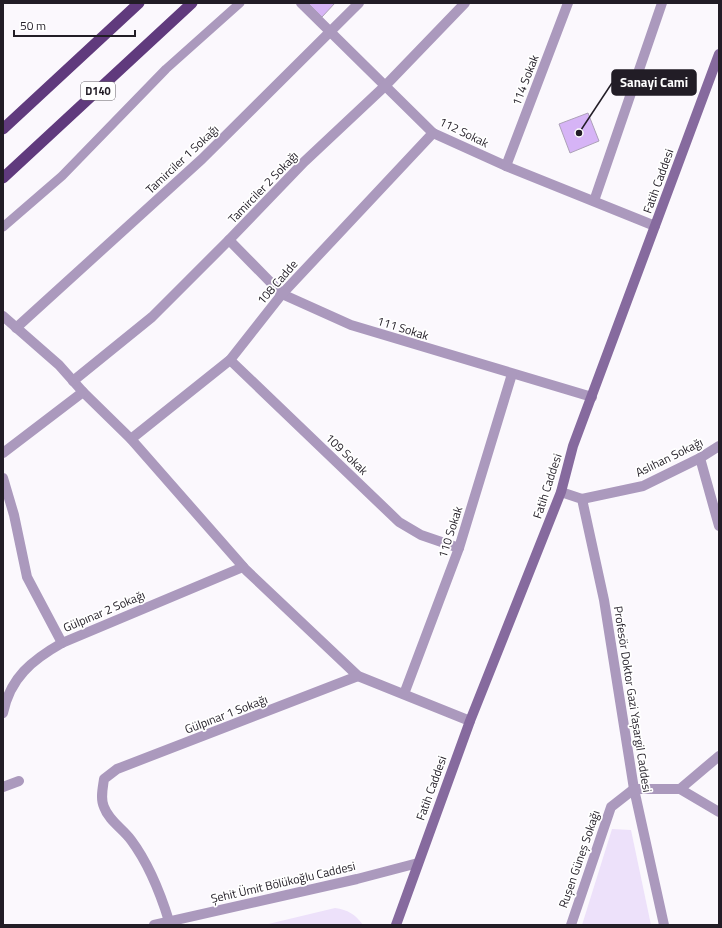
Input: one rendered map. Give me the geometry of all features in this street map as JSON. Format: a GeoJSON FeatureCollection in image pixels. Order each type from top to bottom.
{"type":"FeatureCollection","features":[{"type":"Feature","properties":{"kind":"highway","name":"D140"},"geometry":{"type":"LineString","coordinates":[[3,178],[192,3]]}},
{"type":"Feature","properties":{"kind":"highway"},"geometry":{"type":"LineString","coordinates":[[3,129],[135,5]]}},
{"type":"Feature","properties":{"kind":"main road","name":"Fatih Caddesi"},"geometry":{"type":"LineString","coordinates":[[396,925],[470,721],[561,492],[573,446],[718,57]]}},
{"type":"Feature","properties":{"kind":"street","name":"112 Sokak"},"geometry":{"type":"LineString","coordinates":[[301,3],[433,133],[506,166],[655,226]]}},
{"type":"Feature","properties":{"kind":"street","name":"Tamirciler 1 Sokağı"},"geometry":{"type":"LineString","coordinates":[[16,328],[202,159],[360,3]]}},
{"type":"Feature","properties":{"kind":"street","name":"Tamirciler 2 Sokağı"},"geometry":{"type":"LineString","coordinates":[[73,381],[152,317],[304,162],[385,86],[465,3]]}},
{"type":"Feature","properties":{"kind":"street","name":"114 Sokak"},"geometry":{"type":"LineString","coordinates":[[506,166],[568,3]]}},
{"type":"Feature","properties":{"kind":"street"},"geometry":{"type":"LineString","coordinates":[[594,201],[662,3]]}},
{"type":"Feature","properties":{"kind":"street","name":"108 Cadde"},"geometry":{"type":"LineString","coordinates":[[131,438],[230,360],[282,294],[433,133]]}},
{"type":"Feature","properties":{"kind":"street","name":"111 Sokak"},"geometry":{"type":"LineString","coordinates":[[229,240],[282,294],[351,325],[512,374],[592,396]]}},
{"type":"Feature","properties":{"kind":"street"},"geometry":{"type":"LineString","coordinates":[[3,316],[59,365],[83,392],[131,438],[244,567],[358,676],[470,721]]}},
{"type":"Feature","properties":{"kind":"street","name":"109 Sokak"},"geometry":{"type":"LineString","coordinates":[[230,360],[399,522],[422,535],[459,548]]}},
{"type":"Feature","properties":{"kind":"street","name":"110 Sokak"},"geometry":{"type":"LineString","coordinates":[[404,694],[459,548],[512,374]]}},
{"type":"Feature","properties":{"kind":"street"},"geometry":{"type":"LineString","coordinates":[[3,452],[83,392]]}},
{"type":"Feature","properties":{"kind":"street","name":"Aslıhan Sokağı"},"geometry":{"type":"LineString","coordinates":[[582,499],[643,486],[700,458],[719,446]]}},
{"type":"Feature","properties":{"kind":"street"},"geometry":{"type":"LineString","coordinates":[[700,458],[719,526]]}},
{"type":"Feature","properties":{"kind":"street"},"geometry":{"type":"LineString","coordinates":[[3,478],[14,514],[27,577],[62,643]]}},
{"type":"Feature","properties":{"kind":"street"},"geometry":{"type":"LineString","coordinates":[[561,492],[582,499]]}},
{"type":"Feature","properties":{"kind":"street","name":"Profesör Doktor Gazi Yaşargil Caddesi"},"geometry":{"type":"LineString","coordinates":[[582,499],[604,600],[634,789],[664,925]]}},
{"type":"Feature","properties":{"kind":"street","name":"Gülpınar 2 Sokağı"},"geometry":{"type":"LineString","coordinates":[[3,713],[5,702],[17,677],[45,653],[62,643],[244,567]]}},
{"type":"Feature","properties":{"kind":"street","name":"Gülpınar 1 Sokağı"},"geometry":{"type":"LineString","coordinates":[[169,921],[159,892],[145,862],[130,839],[109,818],[103,805],[104,779],[117,769],[358,676]]}},
{"type":"Feature","properties":{"kind":"street"},"geometry":{"type":"LineString","coordinates":[[680,789],[719,756]]}},
{"type":"Feature","properties":{"kind":"street"},"geometry":{"type":"LineString","coordinates":[[3,786],[19,781]]}},
{"type":"Feature","properties":{"kind":"street"},"geometry":{"type":"LineString","coordinates":[[634,789],[680,789],[719,812]]}},
{"type":"Feature","properties":{"kind":"street","name":"Ruşen Güneş Sokağı"},"geometry":{"type":"LineString","coordinates":[[571,925],[611,807],[634,789]]}},
{"type":"Feature","properties":{"kind":"street","name":"Şehit Ümit Bölükoğlu Caddesi"},"geometry":{"type":"LineString","coordinates":[[154,925],[357,879],[418,863]]}},
{"type":"Feature","properties":{"kind":"lane"},"geometry":{"type":"LineString","coordinates":[[3,227],[62,176],[166,69],[240,3]]}},
{"type":"Feature","properties":{"kind":"shaded area"},"geometry":{"type":"Polygon","coordinates":[[[612,829],[631,830],[651,925],[582,925],[612,829]]]}},
{"type":"Feature","properties":{"kind":"shaded area"},"geometry":{"type":"Polygon","coordinates":[[[335,908],[351,913],[363,925],[264,925],[335,908]]]}},
{"type":"Feature","properties":{"kind":"building"},"geometry":{"type":"Polygon","coordinates":[[[308,3],[335,3],[322,17],[308,3]]]}},
{"type":"Feature","properties":{"kind":"building"},"geometry":{"type":"Polygon","coordinates":[[[588,113],[599,141],[570,153],[559,124],[588,113]]]}},
{"type":"Feature","properties":{"kind":"place","name":"Sanayi Cami"},"geometry":{"type":"Point","coordinates":[579,133]}}]}
